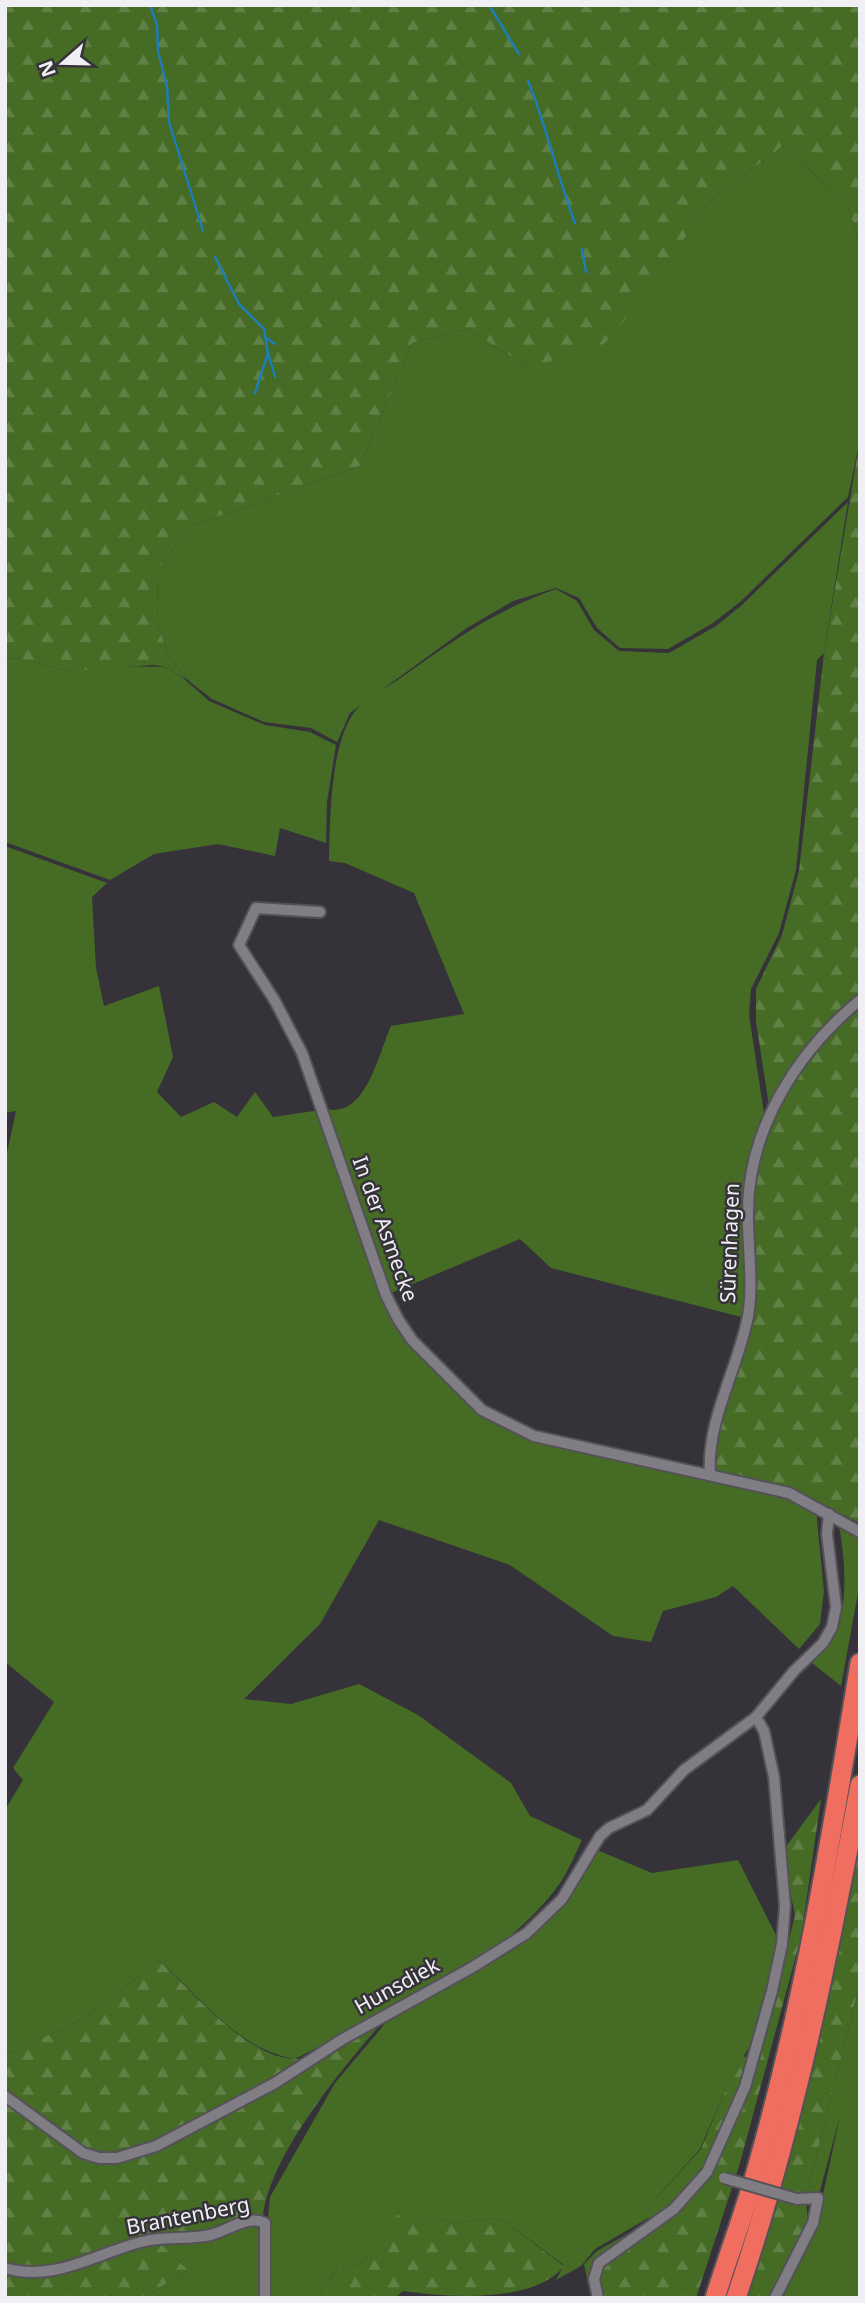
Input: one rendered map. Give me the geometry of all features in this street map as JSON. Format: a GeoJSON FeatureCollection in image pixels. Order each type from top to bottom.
{"type":"FeatureCollection","features":[{"type":"Feature","properties":{"kind":"highway"},"geometry":{"type":"LineString","coordinates":[[715,2298],[756,2174],[780,2082],[815,1919],[860,1663]]}},
{"type":"Feature","properties":{"kind":"highway"},"geometry":{"type":"LineString","coordinates":[[736,2298],[764,2213],[816,2014],[860,1785]]}},
{"type":"Feature","properties":{"kind":"street","name":"In der Asmecke"},"geometry":{"type":"LineString","coordinates":[[320,912],[256,908],[239,945],[275,1002],[302,1053],[386,1295],[412,1340],[482,1410],[534,1436],[789,1493],[860,1532]]}},
{"type":"Feature","properties":{"kind":"street","name":"Sürenhagen"},"geometry":{"type":"LineString","coordinates":[[710,1475],[708,1462],[712,1438],[750,1298],[748,1212],[755,1161],[776,1101],[794,1071],[817,1041],[860,1000]]}},
{"type":"Feature","properties":{"kind":"street","name":"Hunsdiek"},"geometry":{"type":"LineString","coordinates":[[5,2096],[72,2147],[99,2158],[139,2152],[175,2138],[275,2083],[343,2039],[473,1967],[527,1933],[562,1899],[600,1836],[609,1828],[647,1810],[684,1770],[756,1717],[794,1671],[824,1643],[832,1627],[836,1606],[827,1534],[829,1514]]}},
{"type":"Feature","properties":{"kind":"street"},"geometry":{"type":"LineString","coordinates":[[598,2298],[594,2278],[599,2263],[674,2208],[707,2172],[745,2087],[782,1944],[785,1906],[774,1777],[764,1731],[756,1717]]}},
{"type":"Feature","properties":{"kind":"street"},"geometry":{"type":"LineString","coordinates":[[707,2172],[797,2199],[818,2198],[813,2223],[775,2298]]}},
{"type":"Feature","properties":{"kind":"street","name":"Brantenberg"},"geometry":{"type":"LineString","coordinates":[[5,2267],[39,2273],[72,2266],[146,2241],[200,2238],[246,2220],[261,2220],[265,2223],[265,2298]]}},
{"type":"Feature","properties":{"kind":"green space"},"geometry":{"type":"Polygon","coordinates":[[[5,5],[860,5],[860,243],[847,204],[783,146],[707,203],[657,282],[604,344],[529,368],[468,329],[412,343],[360,466],[188,527],[157,572],[158,625],[170,659],[188,680],[165,667],[153,665],[67,671],[23,659],[5,658],[5,5]]]}},
{"type":"Feature","properties":{"kind":"green space"},"geometry":{"type":"Polygon","coordinates":[[[783,146],[847,204],[860,243],[860,440],[848,497],[740,602],[713,623],[668,649],[620,648],[597,628],[579,598],[556,588],[513,601],[467,628],[350,713],[337,742],[311,728],[264,722],[212,699],[190,682],[170,659],[158,625],[157,572],[188,527],[360,466],[412,343],[468,329],[529,368],[657,281],[707,203],[783,146]]]}},
{"type":"Feature","properties":{"kind":"green space"},"geometry":{"type":"Polygon","coordinates":[[[860,440],[860,1523],[789,1489],[715,1472],[715,1439],[749,1319],[751,1184],[771,1119],[756,1021],[756,989],[782,935],[799,871],[824,653],[860,440]]]}},
{"type":"Feature","properties":{"kind":"green space"},"geometry":{"type":"Polygon","coordinates":[[[848,502],[824,653],[817,660],[796,870],[779,933],[751,989],[749,1015],[765,1120],[745,1318],[551,1268],[520,1239],[389,1294],[326,1109],[340,1109],[351,1104],[361,1094],[376,1066],[391,1026],[464,1014],[414,893],[345,863],[329,861],[333,782],[347,724],[365,701],[456,639],[512,607],[556,589],[577,601],[594,630],[619,651],[669,653],[716,626],[742,605],[848,502]]]}},
{"type":"Feature","properties":{"kind":"green space"},"geometry":{"type":"Polygon","coordinates":[[[5,658],[23,659],[67,671],[111,666],[165,667],[182,677],[209,701],[265,725],[310,732],[336,745],[327,802],[326,843],[280,828],[275,856],[218,844],[154,854],[110,880],[5,842],[5,658]]]}},
{"type":"Feature","properties":{"kind":"green space"},"geometry":{"type":"Polygon","coordinates":[[[5,846],[107,883],[92,897],[96,968],[104,1006],[159,986],[173,1057],[157,1092],[181,1117],[214,1102],[237,1117],[255,1092],[273,1117],[321,1110],[384,1299],[479,1413],[533,1438],[788,1496],[816,1510],[824,1591],[820,1624],[799,1649],[733,1586],[716,1597],[663,1611],[651,1642],[613,1636],[510,1565],[379,1520],[320,1624],[244,1699],[291,1704],[359,1684],[418,1715],[511,1783],[530,1816],[582,1840],[560,1883],[536,1913],[506,1939],[438,1985],[295,2059],[275,2054],[238,2034],[159,1961],[81,2020],[5,2055],[5,1810],[23,1780],[13,1768],[54,1702],[5,1662],[5,1162],[16,1111],[5,1113],[5,846]]]}},
{"type":"Feature","properties":{"kind":"green space"},"geometry":{"type":"Polygon","coordinates":[[[839,1526],[860,1540],[860,1582],[841,1686],[812,1663],[832,1641],[842,1612],[844,1567],[839,1526]]]}},
{"type":"Feature","properties":{"kind":"green space"},"geometry":{"type":"Polygon","coordinates":[[[821,1799],[801,1937],[740,2163],[696,2298],[591,2298],[584,2264],[597,2251],[649,2222],[651,2204],[701,2149],[727,2086],[743,2057],[761,2055],[795,1915],[782,1852],[821,1799]]]}},
{"type":"Feature","properties":{"kind":"green space"},"geometry":{"type":"Polygon","coordinates":[[[860,1825],[860,1983],[806,2197],[808,2229],[771,2298],[742,2298],[860,1825]]]}},
{"type":"Feature","properties":{"kind":"green space"},"geometry":{"type":"Polygon","coordinates":[[[597,1850],[652,1873],[738,1860],[778,1939],[756,2035],[727,2086],[700,2149],[651,2204],[650,2217],[595,2249],[581,2266],[556,2280],[564,2265],[500,2218],[455,2223],[425,2216],[372,2243],[364,2262],[335,2271],[317,2298],[267,2298],[265,2247],[270,2197],[335,2083],[394,2013],[529,1938],[560,1907],[597,1850]]]}},
{"type":"Feature","properties":{"kind":"green space"},"geometry":{"type":"Polygon","coordinates":[[[159,1961],[241,2037],[279,2057],[305,2058],[386,2018],[350,2060],[294,2139],[268,2193],[263,2217],[214,2232],[158,2241],[188,2270],[143,2298],[5,2298],[5,2055],[81,2020],[159,1961]]]}},
{"type":"Feature","properties":{"kind":"green space"},"geometry":{"type":"Polygon","coordinates":[[[860,1983],[860,2298],[779,2298],[821,2204],[840,2116],[818,2198],[806,2197],[860,1983]]]}},
{"type":"Feature","properties":{"kind":"green space"},"geometry":{"type":"Polygon","coordinates":[[[397,2215],[425,2216],[455,2223],[500,2218],[564,2266],[551,2278],[533,2286],[491,2295],[444,2295],[403,2291],[395,2298],[317,2298],[335,2271],[364,2262],[372,2243],[397,2215]]]}},
{"type":"Feature","properties":{"kind":"green space"},"geometry":{"type":"Polygon","coordinates":[[[260,2223],[264,2298],[143,2298],[188,2270],[158,2241],[260,2223]]]}},
{"type":"Feature","properties":{"kind":"waterway"},"geometry":{"type":"LineString","coordinates":[[150,5],[157,25],[158,51],[167,87],[169,122],[203,231]]}},
{"type":"Feature","properties":{"kind":"waterway"},"geometry":{"type":"LineString","coordinates":[[489,5],[519,54]]}},
{"type":"Feature","properties":{"kind":"waterway"},"geometry":{"type":"LineString","coordinates":[[528,81],[575,223]]}},
{"type":"Feature","properties":{"kind":"waterway"},"geometry":{"type":"LineString","coordinates":[[582,249],[586,272]]}},
{"type":"Feature","properties":{"kind":"waterway"},"geometry":{"type":"LineString","coordinates":[[215,257],[239,304],[264,329],[268,353],[255,393]]}},
{"type":"Feature","properties":{"kind":"waterway"},"geometry":{"type":"LineString","coordinates":[[266,338],[275,344]]}},
{"type":"Feature","properties":{"kind":"waterway"},"geometry":{"type":"LineString","coordinates":[[268,353],[275,377]]}}]}
